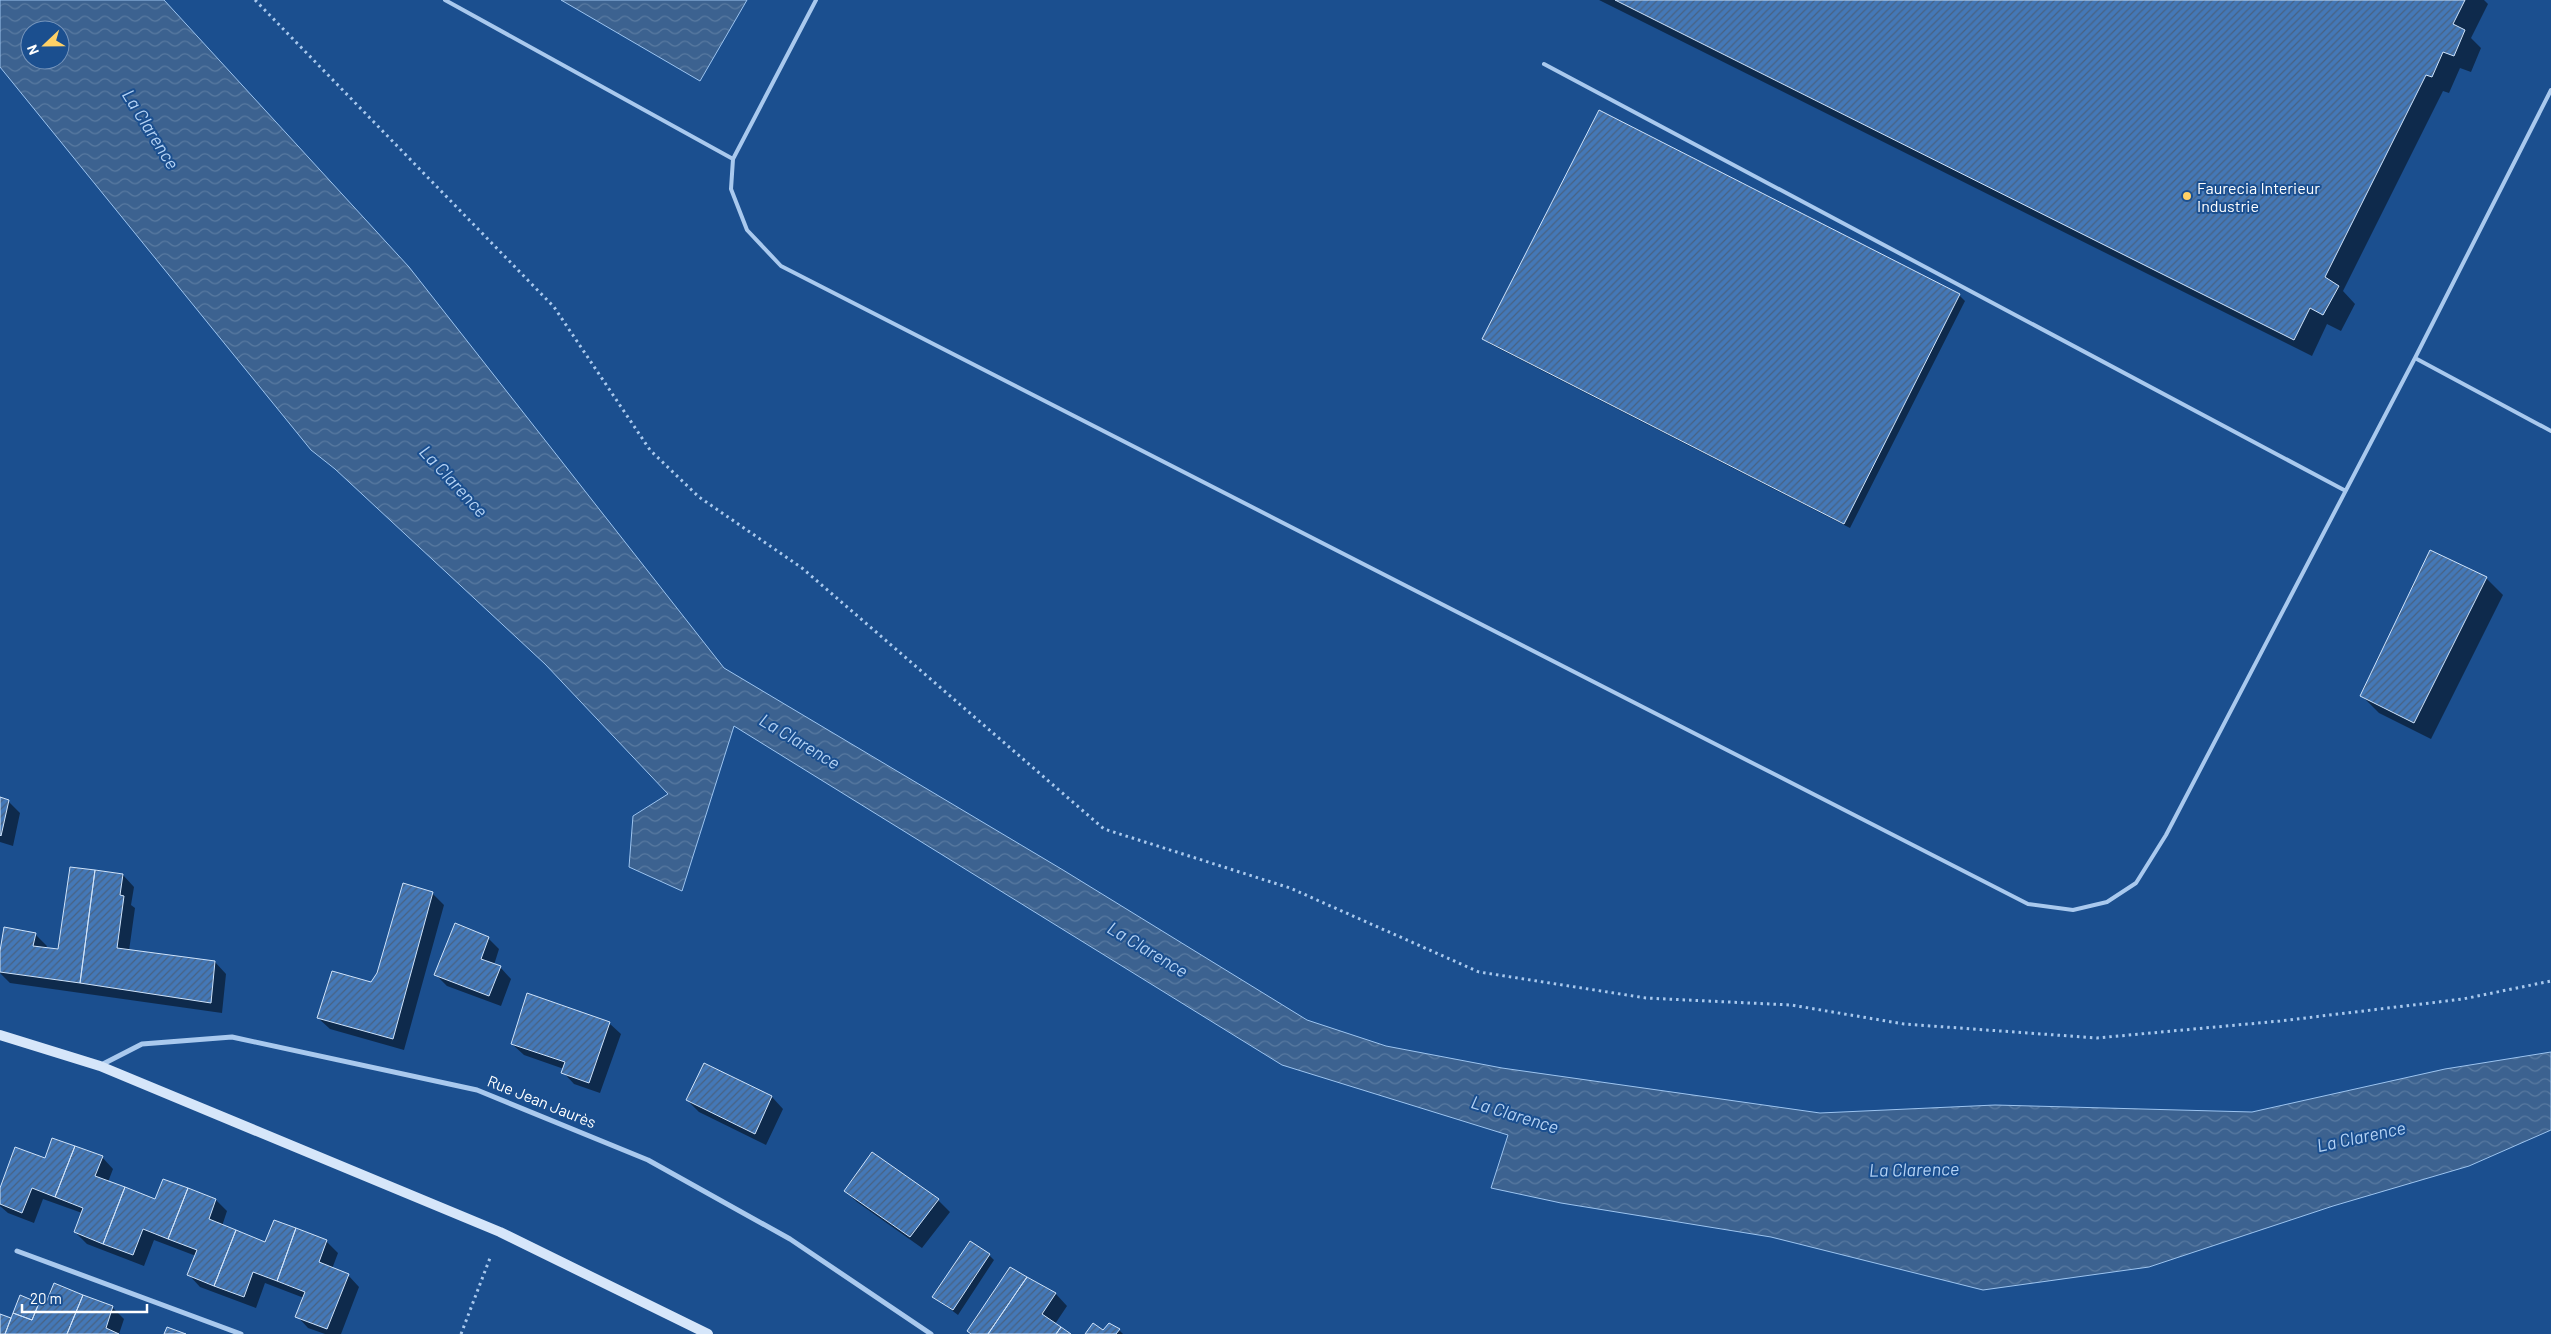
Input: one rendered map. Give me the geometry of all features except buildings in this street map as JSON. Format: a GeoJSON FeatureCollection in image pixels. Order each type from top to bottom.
{"type":"FeatureCollection","features":[{"type":"Feature","properties":{"kind":"main road"},"geometry":{"type":"LineString","coordinates":[[0,1034],[100,1066],[500,1232],[708,1334]]}},
{"type":"Feature","properties":{"kind":"street","name":"Rue Jean Jaurès"},"geometry":{"type":"LineString","coordinates":[[100,1066],[142,1044],[232,1037],[477,1090],[648,1160],[790,1239],[932,1334]]}},
{"type":"Feature","properties":{"kind":"street"},"geometry":{"type":"LineString","coordinates":[[17,1251],[241,1334]]}},
{"type":"Feature","properties":{"kind":"lane"},"geometry":{"type":"LineString","coordinates":[[445,0],[733,159]]}},
{"type":"Feature","properties":{"kind":"lane"},"geometry":{"type":"LineString","coordinates":[[816,0],[733,159],[731,188],[747,230],[781,266],[2028,904],[2073,910],[2107,902],[2136,883],[2166,836],[2344,490],[2415,358],[2551,90]]}},
{"type":"Feature","properties":{"kind":"lane"},"geometry":{"type":"LineString","coordinates":[[1544,64],[2344,490]]}},
{"type":"Feature","properties":{"kind":"lane"},"geometry":{"type":"LineString","coordinates":[[2415,358],[2551,430]]}},
{"type":"Feature","properties":{"kind":"path"},"geometry":{"type":"LineString","coordinates":[[255,0],[554,307],[650,450],[699,497],[802,568],[1104,829],[1290,888],[1479,972],[1646,998],[1791,1005],[1904,1024],[2097,1038],[2280,1021],[2464,999],[2551,981]]}},
{"type":"Feature","properties":{"kind":"path"},"geometry":{"type":"LineString","coordinates":[[461,1334],[488,1264]]}},
{"type":"Feature","properties":{"kind":"water","name":"La Clarence"},"geometry":{"type":"Polygon","coordinates":[[[0,0],[164,0],[409,267],[724,668],[1063,870],[1307,1020],[1386,1046],[1502,1068],[1820,1113],[1995,1105],[2252,1112],[2445,1069],[2551,1052],[2551,1130],[2469,1166],[2333,1206],[2149,1267],[1983,1290],[1771,1237],[1561,1203],[1491,1188],[1508,1135],[1282,1065],[734,726],[682,891],[629,867],[633,816],[668,794],[545,664],[335,469],[311,450],[0,67],[0,0]]]}},
{"type":"Feature","properties":{"kind":"water"},"geometry":{"type":"Polygon","coordinates":[[[561,0],[747,0],[700,81],[561,0]]]}},
{"type":"Feature","properties":{"kind":"place","name":"Faurecia Interieur Industrie"},"geometry":{"type":"Point","coordinates":[2187,196]}}]}
